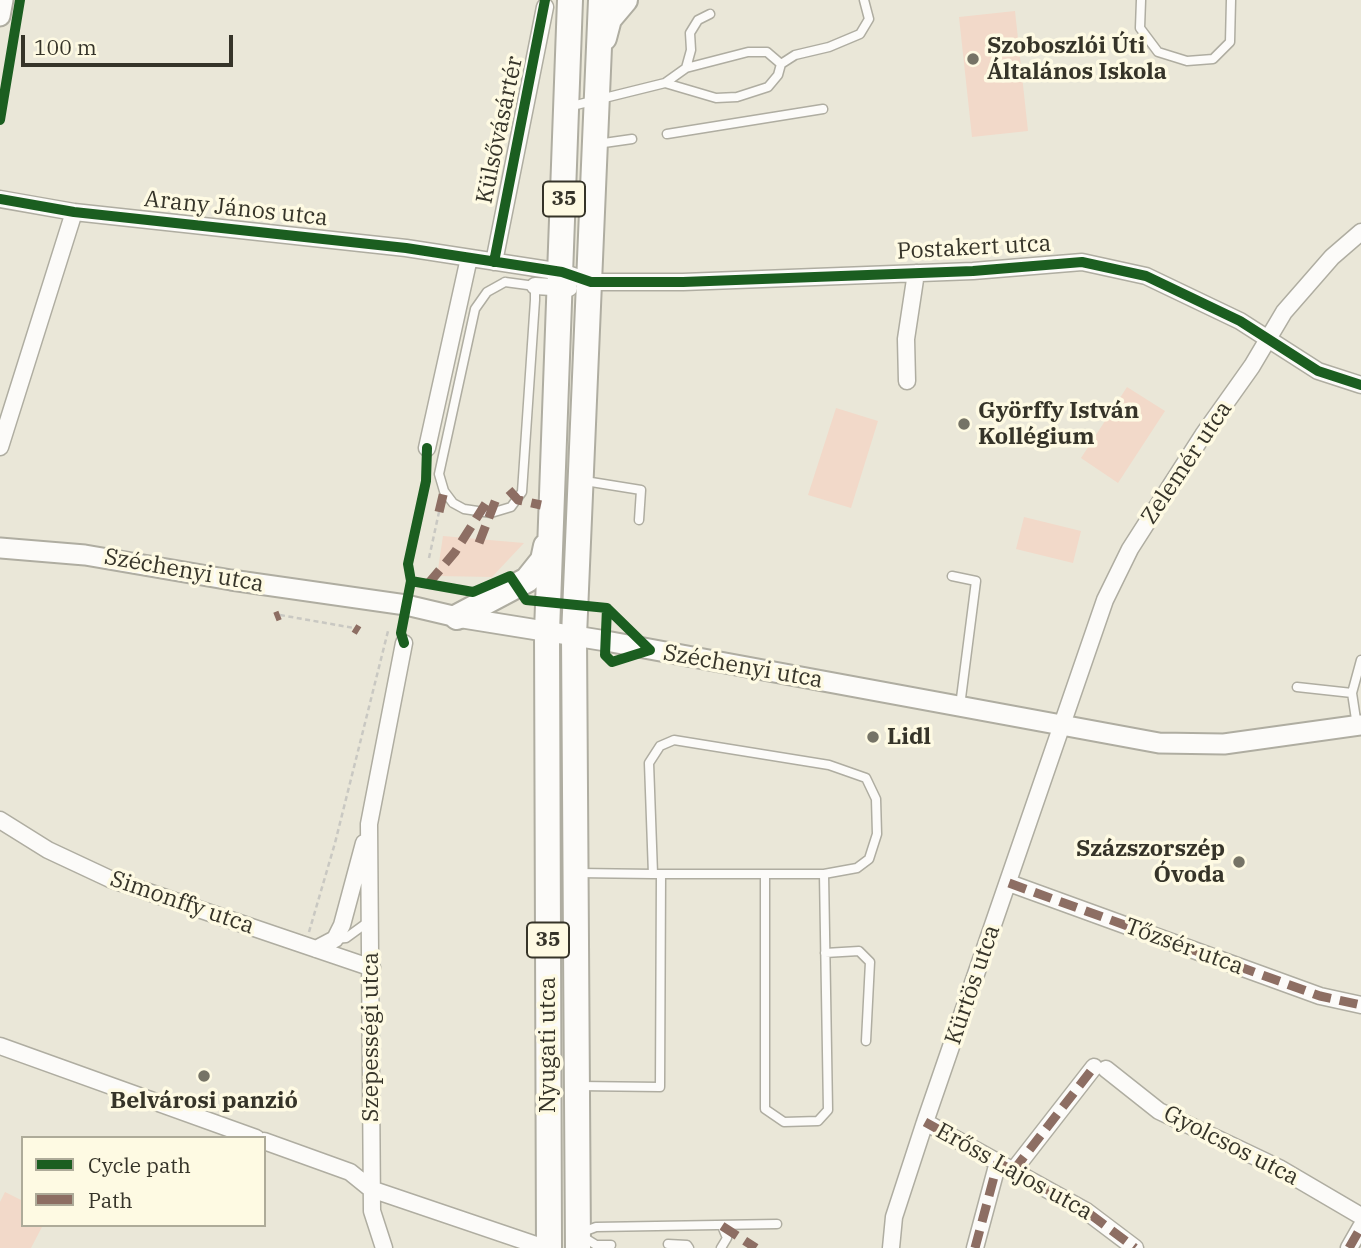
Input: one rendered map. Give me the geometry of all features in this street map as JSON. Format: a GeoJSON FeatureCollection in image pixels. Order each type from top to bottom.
{"type":"FeatureCollection","features":[{"type":"Feature","properties":{"kind":"main road","name":"35"},"geometry":{"type":"LineString","coordinates":[[547,632],[562,281],[570,0]]}},
{"type":"Feature","properties":{"kind":"main road","name":"35"},"geometry":{"type":"LineString","coordinates":[[574,636],[592,282],[601,0]]}},
{"type":"Feature","properties":{"kind":"main road"},"geometry":{"type":"LineString","coordinates":[[598,59],[609,19],[625,0]]}},
{"type":"Feature","properties":{"kind":"main road"},"geometry":{"type":"LineString","coordinates":[[457,617],[527,580],[543,560],[551,529]]}},
{"type":"Feature","properties":{"kind":"main road","name":"Nyugati utca"},"geometry":{"type":"LineString","coordinates":[[547,632],[547,1248]]}},
{"type":"Feature","properties":{"kind":"main road","name":"Nyugati utca"},"geometry":{"type":"LineString","coordinates":[[574,636],[576,1086],[588,1244]]}},
{"type":"Feature","properties":{"kind":"street"},"geometry":{"type":"LineString","coordinates":[[0,16],[3,0]]}},
{"type":"Feature","properties":{"kind":"street","name":"Külsővásártér"},"geometry":{"type":"LineString","coordinates":[[494,262],[545,7]]}},
{"type":"Feature","properties":{"kind":"street","name":"Arany János utca"},"geometry":{"type":"LineString","coordinates":[[0,199],[74,212],[406,248],[469,258]]}},
{"type":"Feature","properties":{"kind":"street"},"geometry":{"type":"LineString","coordinates":[[0,447],[74,212]]}},
{"type":"Feature","properties":{"kind":"street","name":"Zelemér utca"},"geometry":{"type":"LineString","coordinates":[[1063,725],[1105,600],[1130,549],[1203,435],[1252,366],[1284,312],[1332,257],[1361,232]]}},
{"type":"Feature","properties":{"kind":"street"},"geometry":{"type":"LineString","coordinates":[[426,448],[469,258],[494,262],[562,281]]}},
{"type":"Feature","properties":{"kind":"street","name":"Postakert utca"},"geometry":{"type":"LineString","coordinates":[[562,281],[671,282],[916,273],[1082,262],[1146,276],[1241,321],[1266,340],[1318,371],[1361,385]]}},
{"type":"Feature","properties":{"kind":"street","name":"Postakert utca"},"geometry":{"type":"LineString","coordinates":[[908,381],[906,339],[916,273]]}},
{"type":"Feature","properties":{"kind":"street"},"geometry":{"type":"LineString","coordinates":[[530,290],[562,281]]}},
{"type":"Feature","properties":{"kind":"street","name":"Széchenyi utca"},"geometry":{"type":"LineString","coordinates":[[0,548],[85,555],[406,605],[457,617],[1159,743],[1190,746],[1359,726]]}},
{"type":"Feature","properties":{"kind":"street","name":"Szepességi utca"},"geometry":{"type":"LineString","coordinates":[[311,947],[327,946],[335,939],[342,925],[369,824],[404,643]]}},
{"type":"Feature","properties":{"kind":"street","name":"Kürtös utca"},"geometry":{"type":"LineString","coordinates":[[891,1248],[894,1217],[925,1122],[1063,725]]}},
{"type":"Feature","properties":{"kind":"street","name":"Simonffy utca"},"geometry":{"type":"LineString","coordinates":[[0,820],[48,850],[110,879],[372,968]]}},
{"type":"Feature","properties":{"kind":"street","name":"Szepességi utca"},"geometry":{"type":"LineString","coordinates":[[369,824],[372,968],[371,1189],[372,1211],[384,1248]]}},
{"type":"Feature","properties":{"kind":"street","name":"Tőzsér utca"},"geometry":{"type":"LineString","coordinates":[[1009,883],[1320,996],[1361,1005]]}},
{"type":"Feature","properties":{"kind":"street"},"geometry":{"type":"LineString","coordinates":[[0,1046],[250,1136]]}},
{"type":"Feature","properties":{"kind":"street","name":"Gyolcsos utca"},"geometry":{"type":"LineString","coordinates":[[1013,1171],[1100,1068],[1159,1111],[1279,1168],[1361,1216]]}},
{"type":"Feature","properties":{"kind":"street","name":"Erőss Lajos utca"},"geometry":{"type":"LineString","coordinates":[[925,1122],[1086,1211],[1135,1248]]}},
{"type":"Feature","properties":{"kind":"street"},"geometry":{"type":"LineString","coordinates":[[266,1142],[350,1172],[371,1189],[547,1248]]}},
{"type":"Feature","properties":{"kind":"street"},"geometry":{"type":"LineString","coordinates":[[975,1248],[998,1162]]}},
{"type":"Feature","properties":{"kind":"street"},"geometry":{"type":"LineString","coordinates":[[1349,1248],[1361,1227]]}},
{"type":"Feature","properties":{"kind":"lane"},"geometry":{"type":"LineString","coordinates":[[665,83],[716,98],[737,97],[768,87],[778,75],[781,64],[795,55],[829,47],[860,34],[869,19],[864,0]]}},
{"type":"Feature","properties":{"kind":"lane"},"geometry":{"type":"LineString","coordinates":[[1141,0],[1140,28],[1158,52],[1186,61],[1213,59],[1230,42],[1231,0]]}},
{"type":"Feature","properties":{"kind":"lane"},"geometry":{"type":"LineString","coordinates":[[686,68],[691,50],[690,33],[698,20],[710,14]]}},
{"type":"Feature","properties":{"kind":"lane"},"geometry":{"type":"LineString","coordinates":[[565,107],[665,83],[686,68],[748,52],[767,51],[781,64]]}},
{"type":"Feature","properties":{"kind":"lane"},"geometry":{"type":"LineString","coordinates":[[667,134],[823,108]]}},
{"type":"Feature","properties":{"kind":"lane"},"geometry":{"type":"LineString","coordinates":[[595,145],[632,139]]}},
{"type":"Feature","properties":{"kind":"lane"},"geometry":{"type":"LineString","coordinates":[[505,282],[530,290],[522,492],[518,500],[502,512],[464,509],[444,491],[439,474],[475,309],[495,286],[505,282]]}},
{"type":"Feature","properties":{"kind":"lane"},"geometry":{"type":"LineString","coordinates":[[582,481],[641,490],[639,520]]}},
{"type":"Feature","properties":{"kind":"lane"},"geometry":{"type":"LineString","coordinates":[[952,576],[976,581],[960,706]]}},
{"type":"Feature","properties":{"kind":"lane"},"geometry":{"type":"LineString","coordinates":[[1359,726],[1352,693],[1361,660]]}},
{"type":"Feature","properties":{"kind":"lane"},"geometry":{"type":"LineString","coordinates":[[1297,687],[1352,693]]}},
{"type":"Feature","properties":{"kind":"lane"},"geometry":{"type":"LineString","coordinates":[[575,873],[657,874],[824,874],[857,868],[869,859],[877,834],[876,799],[866,778],[829,765],[674,740],[660,746],[649,762],[657,874],[660,1087],[576,1086]]}},
{"type":"Feature","properties":{"kind":"lane"},"geometry":{"type":"LineString","coordinates":[[765,874],[765,1109],[784,1122],[818,1121],[828,1110],[824,874]]}},
{"type":"Feature","properties":{"kind":"lane"},"geometry":{"type":"LineString","coordinates":[[335,939],[361,929],[370,920]]}},
{"type":"Feature","properties":{"kind":"lane"},"geometry":{"type":"LineString","coordinates":[[825,953],[859,951],[870,962],[866,1041]]}},
{"type":"Feature","properties":{"kind":"lane"},"geometry":{"type":"LineString","coordinates":[[611,1245],[588,1244],[596,1227],[777,1224]]}},
{"type":"Feature","properties":{"kind":"lane"},"geometry":{"type":"LineString","coordinates":[[721,1248],[727,1238],[722,1226]]}},
{"type":"Feature","properties":{"kind":"lane"},"geometry":{"type":"LineString","coordinates":[[668,1244],[687,1245],[689,1248]]}},
{"type":"Feature","properties":{"kind":"path"},"geometry":{"type":"LineString","coordinates":[[429,558],[439,512]]}},
{"type":"Feature","properties":{"kind":"path"},"geometry":{"type":"LineString","coordinates":[[280,615],[354,628]]}},
{"type":"Feature","properties":{"kind":"path"},"geometry":{"type":"LineString","coordinates":[[311,947],[388,631]]}},
{"type":"Feature","properties":{"kind":"shaded area"},"geometry":{"type":"Polygon","coordinates":[[[1015,11],[1028,131],[972,137],[959,17],[1015,11]]]}},
{"type":"Feature","properties":{"kind":"shaded area"},"geometry":{"type":"Polygon","coordinates":[[[1127,387],[1165,411],[1118,483],[1081,458],[1127,387]]]}},
{"type":"Feature","properties":{"kind":"shaded area"},"geometry":{"type":"Polygon","coordinates":[[[836,408],[878,421],[851,508],[808,495],[836,408]]]}},
{"type":"Feature","properties":{"kind":"shaded area"},"geometry":{"type":"Polygon","coordinates":[[[1024,517],[1081,531],[1073,563],[1016,549],[1024,517]]]}},
{"type":"Feature","properties":{"kind":"shaded area"},"geometry":{"type":"Polygon","coordinates":[[[443,536],[524,543],[492,577],[437,576],[443,536]]]}},
{"type":"Feature","properties":{"kind":"shaded area"},"geometry":{"type":"Polygon","coordinates":[[[5,1192],[21,1200],[21,1227],[42,1227],[31,1248],[0,1248],[0,1202],[5,1192]]]}},
{"type":"Feature","properties":{"kind":"marked path"},"geometry":{"type":"LineString","coordinates":[[509,490],[518,500],[541,505]]}},
{"type":"Feature","properties":{"kind":"marked path"},"geometry":{"type":"LineString","coordinates":[[439,512],[444,491]]}},
{"type":"Feature","properties":{"kind":"marked path"},"geometry":{"type":"LineString","coordinates":[[479,543],[496,499]]}},
{"type":"Feature","properties":{"kind":"marked path"},"geometry":{"type":"LineString","coordinates":[[428,584],[455,552],[488,500]]}},
{"type":"Feature","properties":{"kind":"marked path"},"geometry":{"type":"LineString","coordinates":[[275,617],[280,615]]}},
{"type":"Feature","properties":{"kind":"marked path"},"geometry":{"type":"LineString","coordinates":[[354,628],[359,631]]}},
{"type":"Feature","properties":{"kind":"marked path"},"geometry":{"type":"LineString","coordinates":[[1009,883],[1320,996],[1361,1005]]}},
{"type":"Feature","properties":{"kind":"marked path"},"geometry":{"type":"LineString","coordinates":[[1013,1171],[1094,1067]]}},
{"type":"Feature","properties":{"kind":"marked path"},"geometry":{"type":"LineString","coordinates":[[925,1122],[1086,1211],[1135,1248]]}},
{"type":"Feature","properties":{"kind":"marked path"},"geometry":{"type":"LineString","coordinates":[[975,1248],[998,1162]]}},
{"type":"Feature","properties":{"kind":"marked path"},"geometry":{"type":"LineString","coordinates":[[722,1226],[756,1248]]}},
{"type":"Feature","properties":{"kind":"marked path"},"geometry":{"type":"LineString","coordinates":[[1349,1248],[1361,1227]]}},
{"type":"Feature","properties":{"kind":"cycle path"},"geometry":{"type":"LineString","coordinates":[[0,120],[20,0]]}},
{"type":"Feature","properties":{"kind":"cycle path"},"geometry":{"type":"LineString","coordinates":[[494,262],[545,0]]}},
{"type":"Feature","properties":{"kind":"cycle path"},"geometry":{"type":"LineString","coordinates":[[0,199],[74,212],[406,248],[562,272],[591,282],[683,282],[973,271],[1082,262],[1146,276],[1240,321],[1318,371],[1361,385]]}},
{"type":"Feature","properties":{"kind":"cycle path"},"geometry":{"type":"LineString","coordinates":[[404,643],[401,633],[411,581],[408,564],[426,481],[427,448]]}},
{"type":"Feature","properties":{"kind":"cycle path"},"geometry":{"type":"LineString","coordinates":[[411,581],[473,592],[510,576],[526,600],[607,608],[650,650],[612,662],[605,655],[607,608]]}},
{"type":"Feature","properties":{"kind":"place","name":"Szoboszlói Úti Általános Iskola"},"geometry":{"type":"Point","coordinates":[973,59]}},
{"type":"Feature","properties":{"kind":"place","name":"Györffy István Kollégium"},"geometry":{"type":"Point","coordinates":[964,424]}},
{"type":"Feature","properties":{"kind":"place","name":"Lidl"},"geometry":{"type":"Point","coordinates":[873,737]}},
{"type":"Feature","properties":{"kind":"place","name":"Százszorszép Óvoda"},"geometry":{"type":"Point","coordinates":[1239,862]}},
{"type":"Feature","properties":{"kind":"place","name":"Belvárosi panzió"},"geometry":{"type":"Point","coordinates":[204,1076]}}]}
